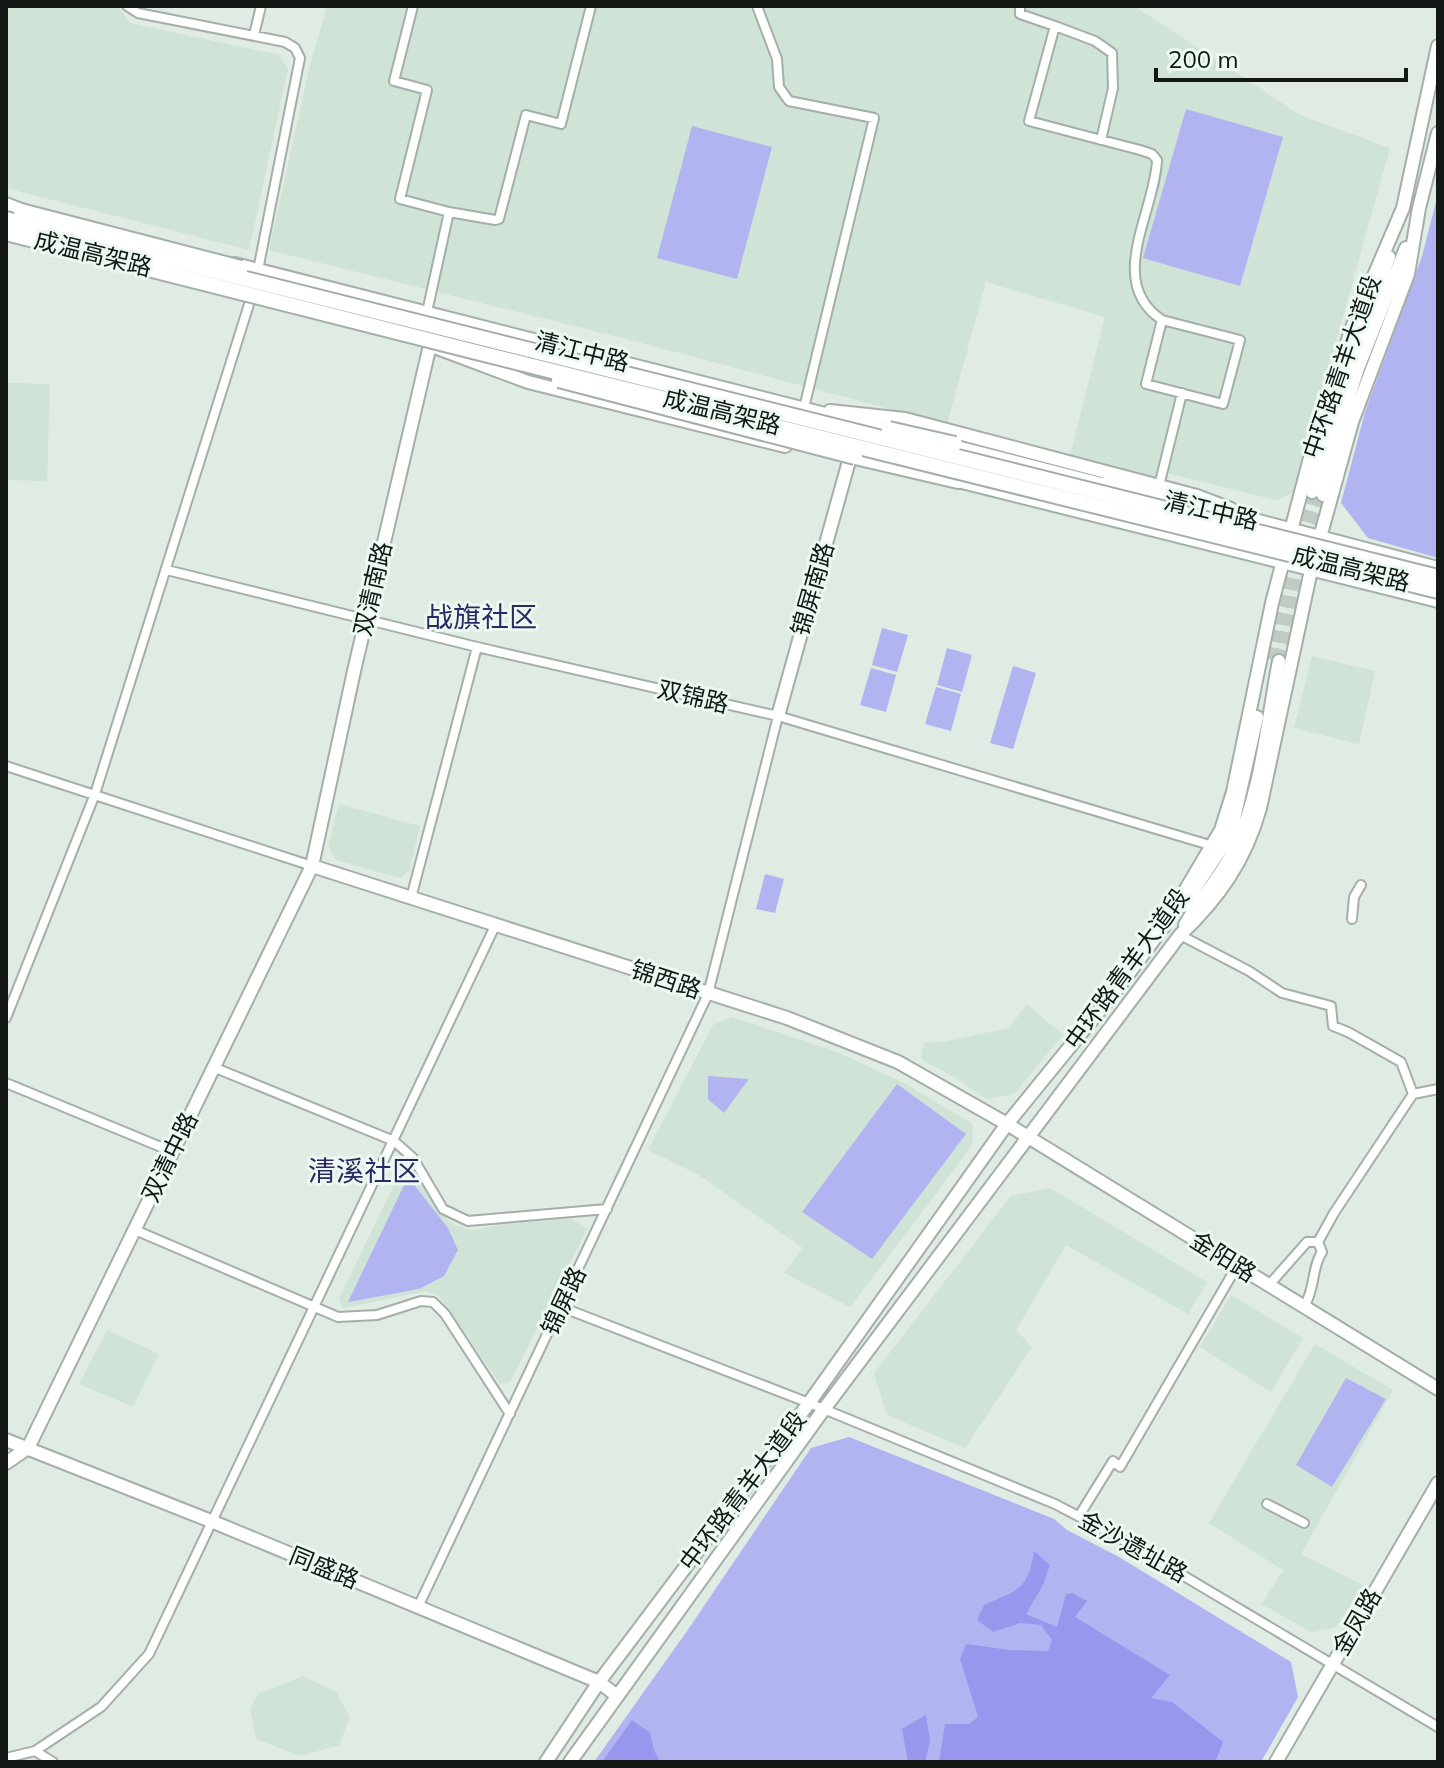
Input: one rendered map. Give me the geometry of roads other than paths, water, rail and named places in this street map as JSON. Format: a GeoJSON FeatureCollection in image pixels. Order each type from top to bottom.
{"type":"FeatureCollection","features":[{"type":"Feature","properties":{"kind":"highway"},"geometry":{"type":"LineString","coordinates":[[10,207],[236,266],[281,287]]}},
{"type":"Feature","properties":{"kind":"highway","name":"成温高架路"},"geometry":{"type":"LineString","coordinates":[[6,219],[804,411],[1438,577]]}},
{"type":"Feature","properties":{"kind":"highway","name":"成温高架路"},"geometry":{"type":"LineString","coordinates":[[6,234],[1438,591]]}},
{"type":"Feature","properties":{"kind":"highway"},"geometry":{"type":"LineString","coordinates":[[468,350],[588,390],[852,459],[958,481]]}},
{"type":"Feature","properties":{"kind":"highway"},"geometry":{"type":"LineString","coordinates":[[804,411],[912,433],[1232,514]]}},
{"type":"Feature","properties":{"kind":"main road","name":"中环路青羊大道段"},"geometry":{"type":"LineString","coordinates":[[546,1762],[599,1682],[809,1403],[1007,1124],[1164,926],[1213,846],[1233,792],[1272,603],[1315,439],[1336,371],[1374,272],[1403,208],[1438,46]]}},
{"type":"Feature","properties":{"kind":"main road","name":"中环路青羊大道段"},"geometry":{"type":"LineString","coordinates":[[570,1762],[824,1409],[1180,935],[1222,891],[1239,863],[1252,834],[1320,537],[1362,393],[1408,274],[1419,208],[1437,138]]}},
{"type":"Feature","properties":{"kind":"main road","name":"清江中路"},"geometry":{"type":"LineString","coordinates":[[10,207],[804,411],[1166,501],[1232,514],[1438,568]]}},
{"type":"Feature","properties":{"kind":"main road"},"geometry":{"type":"LineString","coordinates":[[1403,208],[1390,256],[1333,408],[1318,494],[1358,368],[1419,208]]}},
{"type":"Feature","properties":{"kind":"main road","name":"清江中路"},"geometry":{"type":"LineString","coordinates":[[6,234],[430,345],[851,449],[958,481],[1438,601]]}},
{"type":"Feature","properties":{"kind":"main road","name":"双清南路"},"geometry":{"type":"LineString","coordinates":[[312,866],[430,345],[427,312]]}},
{"type":"Feature","properties":{"kind":"main road","name":"清江中路"},"geometry":{"type":"LineString","coordinates":[[430,345],[528,382],[852,459]]}},
{"type":"Feature","properties":{"kind":"main road"},"geometry":{"type":"LineString","coordinates":[[804,411],[905,419],[1197,496],[1275,525]]}},
{"type":"Feature","properties":{"kind":"main road","name":"锦屏南路"},"geometry":{"type":"LineString","coordinates":[[778,716],[852,459]]}},
{"type":"Feature","properties":{"kind":"main road"},"geometry":{"type":"LineString","coordinates":[[1164,926],[1199,885],[1233,823],[1274,660],[1258,776],[1242,832],[1226,867],[1193,910],[1180,935]]}},
{"type":"Feature","properties":{"kind":"main road","name":"锦西路"},"geometry":{"type":"LineString","coordinates":[[312,866],[787,1018],[898,1062],[1007,1124]]}},
{"type":"Feature","properties":{"kind":"main road","name":"双清中路"},"geometry":{"type":"LineString","coordinates":[[28,1448],[312,866]]}},
{"type":"Feature","properties":{"kind":"main road","name":"金阳路"},"geometry":{"type":"LineString","coordinates":[[1007,1124],[1438,1389]]}},
{"type":"Feature","properties":{"kind":"main road","name":"同盛路"},"geometry":{"type":"LineString","coordinates":[[6,1440],[211,1521],[599,1682],[616,1695]]}},
{"type":"Feature","properties":{"kind":"main road"},"geometry":{"type":"LineString","coordinates":[[6,1463],[28,1448]]}},
{"type":"Feature","properties":{"kind":"main road","name":"金凤路"},"geometry":{"type":"LineString","coordinates":[[1276,1762],[1438,1483]]}},
{"type":"Feature","properties":{"kind":"street"},"geometry":{"type":"LineString","coordinates":[[127,6],[138,13],[285,42],[295,48],[300,58],[258,270]]}},
{"type":"Feature","properties":{"kind":"street"},"geometry":{"type":"LineString","coordinates":[[254,35],[261,6]]}},
{"type":"Feature","properties":{"kind":"street"},"geometry":{"type":"LineString","coordinates":[[413,6],[394,81],[427,90],[400,199],[449,212],[499,219],[526,115],[561,124],[591,6]]}},
{"type":"Feature","properties":{"kind":"street"},"geometry":{"type":"LineString","coordinates":[[757,6],[777,59],[779,87],[789,101],[874,118],[804,411]]}},
{"type":"Feature","properties":{"kind":"street"},"geometry":{"type":"LineString","coordinates":[[1020,10],[1095,41],[1112,53],[1113,88],[1101,140]]}},
{"type":"Feature","properties":{"kind":"street"},"geometry":{"type":"LineString","coordinates":[[1055,26],[1029,121],[1152,154],[1157,160],[1134,267],[1136,285],[1152,313],[1162,320],[1240,340],[1223,404],[1146,384],[1162,320]]}},
{"type":"Feature","properties":{"kind":"street"},"geometry":{"type":"LineString","coordinates":[[1418,136],[1437,138]]}},
{"type":"Feature","properties":{"kind":"street"},"geometry":{"type":"LineString","coordinates":[[427,312],[449,212]]}},
{"type":"Feature","properties":{"kind":"street"},"geometry":{"type":"LineString","coordinates":[[6,1018],[95,794],[251,298]]}},
{"type":"Feature","properties":{"kind":"street"},"geometry":{"type":"LineString","coordinates":[[1159,486],[1182,393]]}},
{"type":"Feature","properties":{"kind":"street","name":"双锦路"},"geometry":{"type":"LineString","coordinates":[[167,570],[477,647],[778,716],[1213,846]]}},
{"type":"Feature","properties":{"kind":"street"},"geometry":{"type":"LineString","coordinates":[[411,898],[477,647]]}},
{"type":"Feature","properties":{"kind":"street","name":"锦屏路"},"geometry":{"type":"LineString","coordinates":[[418,1607],[708,994],[778,716]]}},
{"type":"Feature","properties":{"kind":"street"},"geometry":{"type":"LineString","coordinates":[[6,766],[312,866]]}},
{"type":"Feature","properties":{"kind":"street"},"geometry":{"type":"LineString","coordinates":[[1352,919],[1354,897],[1361,885]]}},
{"type":"Feature","properties":{"kind":"street"},"geometry":{"type":"LineString","coordinates":[[6,1758],[35,1751],[101,1707],[149,1654],[495,926]]}},
{"type":"Feature","properties":{"kind":"street"},"geometry":{"type":"LineString","coordinates":[[1180,935],[1255,974],[1290,997],[1331,1006],[1333,1026],[1401,1062],[1413,1094]]}},
{"type":"Feature","properties":{"kind":"street"},"geometry":{"type":"LineString","coordinates":[[213,1067],[394,1141],[413,1158],[443,1209],[468,1221],[607,1209]]}},
{"type":"Feature","properties":{"kind":"street"},"geometry":{"type":"LineString","coordinates":[[6,1083],[173,1152]]}},
{"type":"Feature","properties":{"kind":"street"},"geometry":{"type":"LineString","coordinates":[[1318,1242],[1413,1094],[1438,1089]]}},
{"type":"Feature","properties":{"kind":"street"},"geometry":{"type":"LineString","coordinates":[[135,1230],[338,1317],[358,1318],[421,1301],[433,1302],[445,1314],[510,1414]]}},
{"type":"Feature","properties":{"kind":"street"},"geometry":{"type":"LineString","coordinates":[[1269,1285],[1307,1242],[1318,1242]]}},
{"type":"Feature","properties":{"kind":"street"},"geometry":{"type":"LineString","coordinates":[[1304,1307],[1313,1290],[1315,1263],[1322,1252],[1318,1242]]}},
{"type":"Feature","properties":{"kind":"street"},"geometry":{"type":"LineString","coordinates":[[1079,1516],[1113,1461],[1120,1467],[1237,1266]]}},
{"type":"Feature","properties":{"kind":"street","name":"金沙遗址路"},"geometry":{"type":"LineString","coordinates":[[561,1307],[986,1474],[1079,1516],[1334,1663],[1438,1727]]}},
{"type":"Feature","properties":{"kind":"street"},"geometry":{"type":"LineString","coordinates":[[1267,1504],[1304,1523]]}},
{"type":"Feature","properties":{"kind":"street"},"geometry":{"type":"LineString","coordinates":[[35,1751],[53,1762]]}},
{"type":"Feature","properties":{"kind":"tunnel"},"geometry":{"type":"LineString","coordinates":[[1300,539],[1312,492]]}},
{"type":"Feature","properties":{"kind":"tunnel"},"geometry":{"type":"LineString","coordinates":[[1310,542],[1323,495]]}},
{"type":"Feature","properties":{"kind":"tunnel"},"geometry":{"type":"LineString","coordinates":[[1269,659],[1295,557]]}},
{"type":"Feature","properties":{"kind":"tunnel"},"geometry":{"type":"LineString","coordinates":[[1279,661],[1306,560]]}},
{"type":"Feature","properties":{"kind":"district","name":"战旗社区"},"geometry":{"type":"Point","coordinates":[481,617]}},
{"type":"Feature","properties":{"kind":"district","name":"清溪社区"},"geometry":{"type":"Point","coordinates":[364,1171]}}]}
